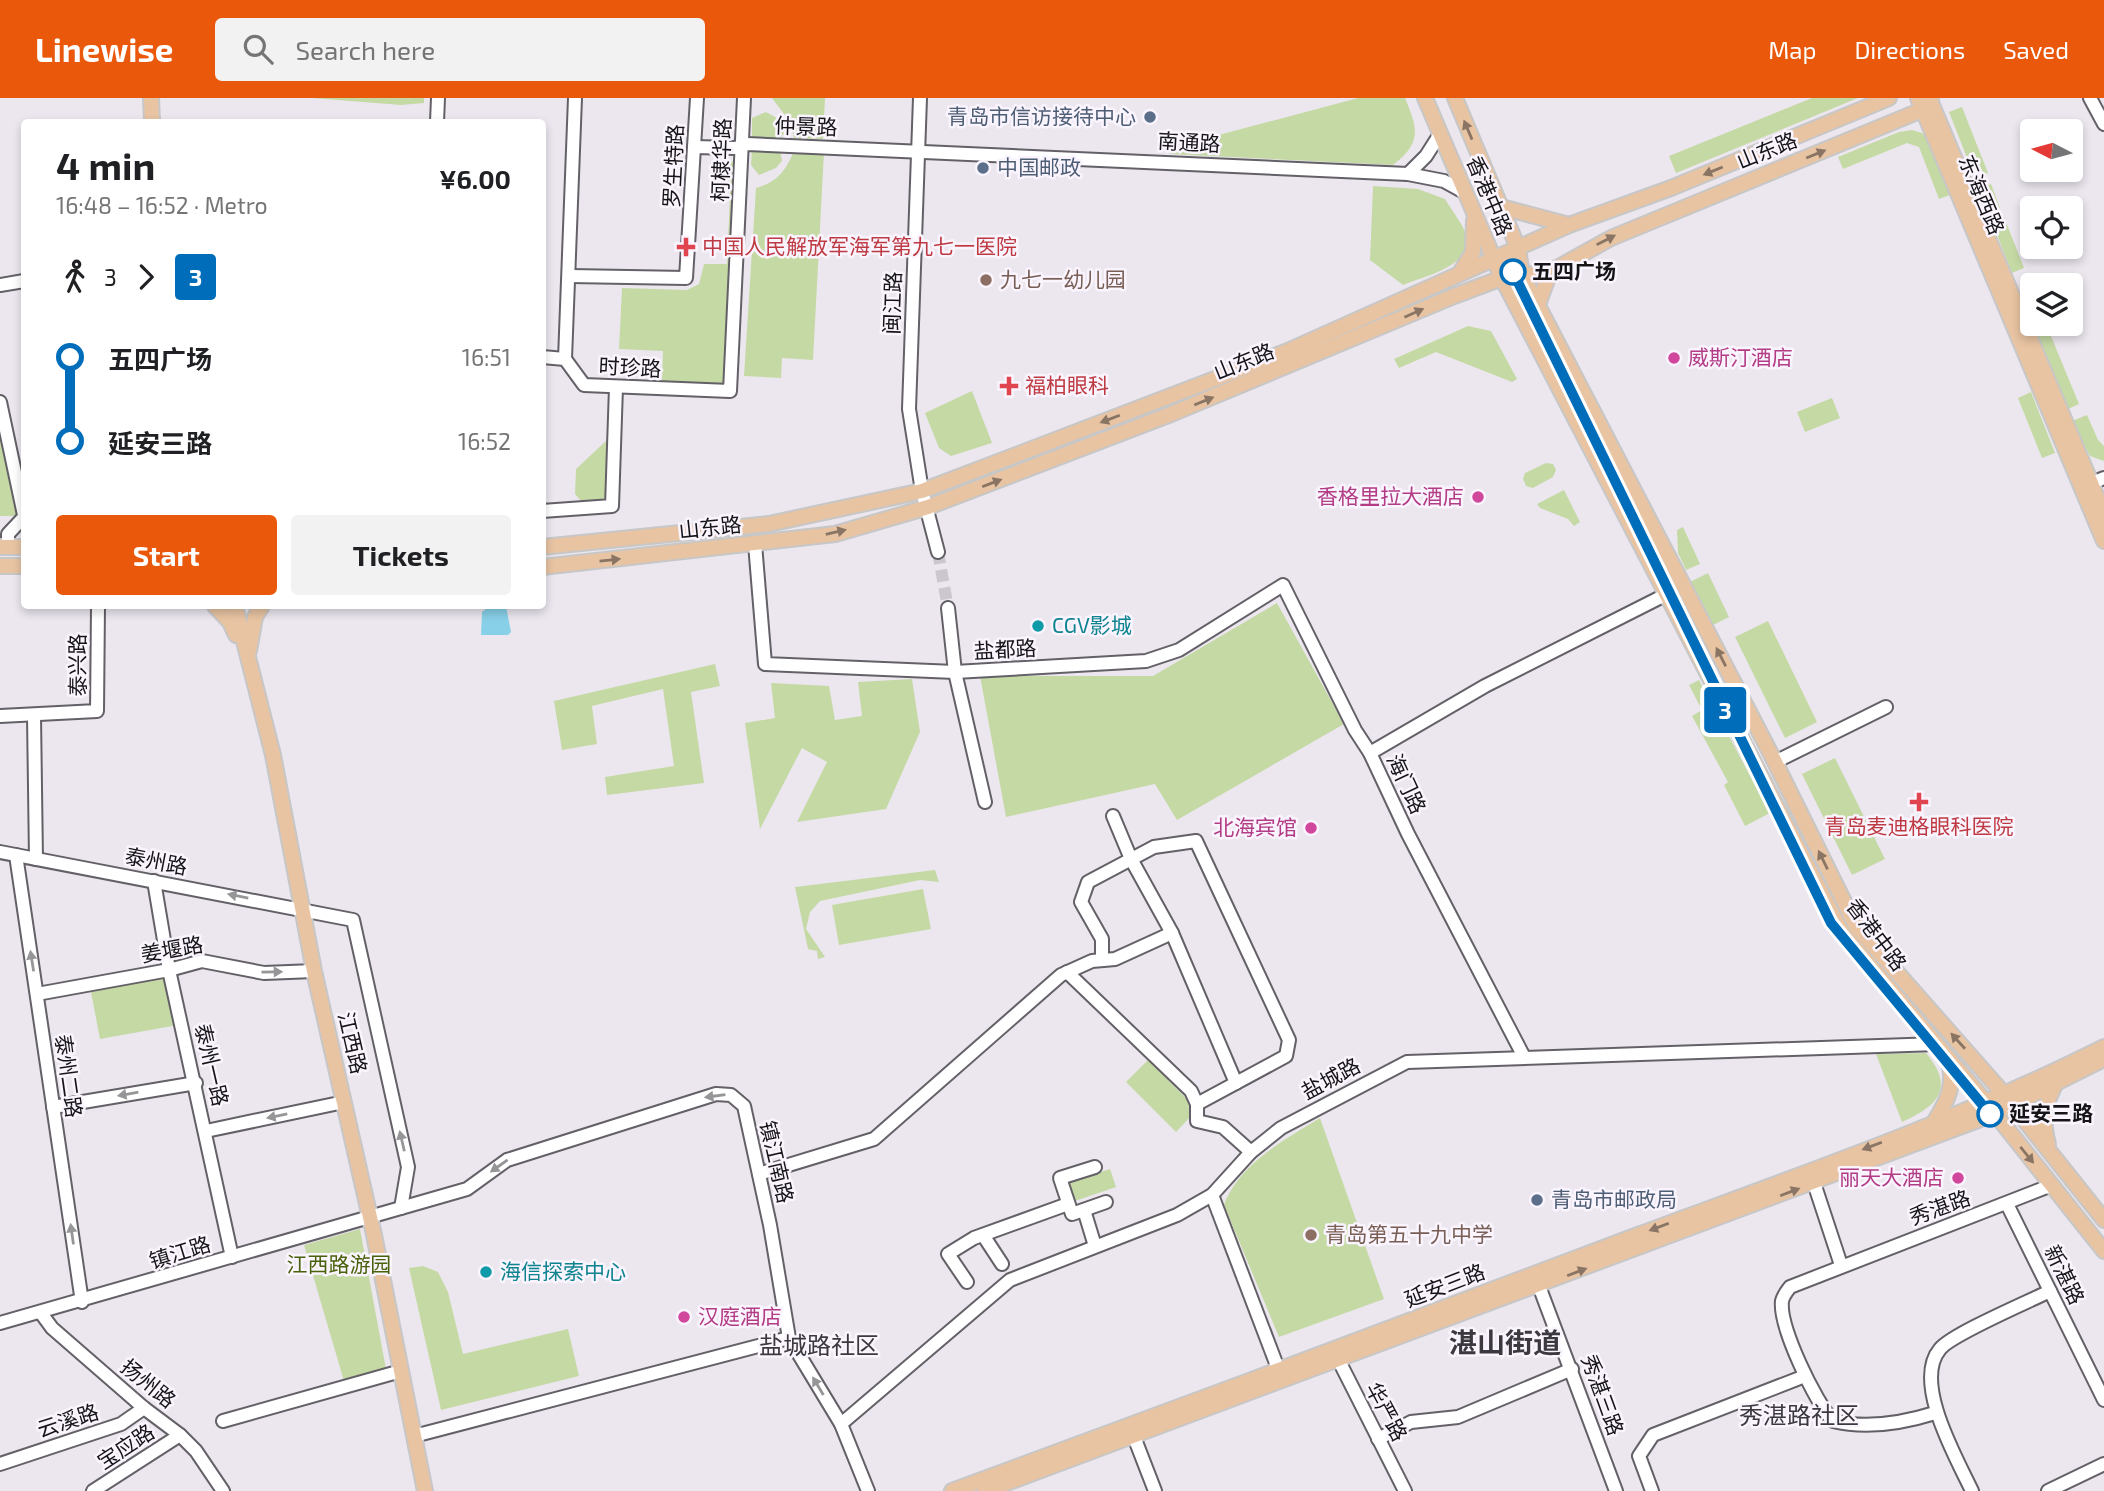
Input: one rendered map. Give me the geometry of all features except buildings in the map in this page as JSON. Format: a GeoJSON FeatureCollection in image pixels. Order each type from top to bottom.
{"type":"FeatureCollection","features":[{"type":"Feature","properties":{"kind":"main road"},"geometry":{"type":"LineString","coordinates":[[151,98],[152,119]]}},
{"type":"Feature","properties":{"kind":"main road","name":"香港中路"},"geometry":{"type":"LineString","coordinates":[[1425,98],[1502,278],[1842,932],[1985,1101],[2104,1251]]}},
{"type":"Feature","properties":{"kind":"main road","name":"香港中路"},"geometry":{"type":"LineString","coordinates":[[1455,98],[1518,248],[1522,275],[1537,307],[1775,762],[1856,926],[2003,1093],[2104,1220]]}},
{"type":"Feature","properties":{"kind":"main road","name":"山东路"},"geometry":{"type":"LineString","coordinates":[[546,547],[769,524],[922,491],[1288,351],[1569,225],[1671,188],[1889,98]]}},
{"type":"Feature","properties":{"kind":"main road","name":"山东路"},"geometry":{"type":"LineString","coordinates":[[546,567],[835,534],[928,507],[1171,414],[1502,278],[1550,272],[1611,237],[1928,101]]}},
{"type":"Feature","properties":{"kind":"main road","name":"东海西路"},"geometry":{"type":"LineString","coordinates":[[1928,101],[2104,514]]}},
{"type":"Feature","properties":{"kind":"main road"},"geometry":{"type":"LineString","coordinates":[[1501,207],[1569,225]]}},
{"type":"Feature","properties":{"kind":"main road"},"geometry":{"type":"LineString","coordinates":[[1460,273],[1473,252],[1474,216]]}},
{"type":"Feature","properties":{"kind":"main road"},"geometry":{"type":"LineString","coordinates":[[1537,307],[1550,272]]}},
{"type":"Feature","properties":{"kind":"main road","name":"东海西路"},"geometry":{"type":"LineString","coordinates":[[2092,483],[2104,541]]}},
{"type":"Feature","properties":{"kind":"main road"},"geometry":{"type":"LineString","coordinates":[[0,566],[21,566]]}},
{"type":"Feature","properties":{"kind":"main road"},"geometry":{"type":"LineString","coordinates":[[218,609],[230,622],[247,660]]}},
{"type":"Feature","properties":{"kind":"main road","name":"江西路"},"geometry":{"type":"LineString","coordinates":[[237,609],[247,660],[273,755],[314,971],[370,1216],[425,1491]]}},
{"type":"Feature","properties":{"kind":"main road"},"geometry":{"type":"LineString","coordinates":[[247,660],[254,617],[260,609]]}},
{"type":"Feature","properties":{"kind":"main road","name":"延安三路"},"geometry":{"type":"LineString","coordinates":[[952,1491],[1132,1431],[1536,1280],[1985,1101],[2104,1047]]}},
{"type":"Feature","properties":{"kind":"main road"},"geometry":{"type":"LineString","coordinates":[[1936,1121],[1947,1102],[1953,1079],[1948,1058]]}},
{"type":"Feature","properties":{"kind":"main road","name":"延安三路"},"geometry":{"type":"LineString","coordinates":[[1536,1280],[1814,1183],[1994,1114],[2104,1059]]}},
{"type":"Feature","properties":{"kind":"main road"},"geometry":{"type":"LineString","coordinates":[[2049,1149],[2044,1113],[2049,1093],[2057,1081]]}},
{"type":"Feature","properties":{"kind":"main road","name":"延安三路"},"geometry":{"type":"LineString","coordinates":[[985,1491],[1279,1371],[1336,1356]]}},
{"type":"Feature","properties":{"kind":"street"},"geometry":{"type":"LineString","coordinates":[[437,119],[438,98]]}},
{"type":"Feature","properties":{"kind":"street"},"geometry":{"type":"LineString","coordinates":[[546,357],[565,359],[575,98]]}},
{"type":"Feature","properties":{"kind":"street","name":"罗生特路"},"geometry":{"type":"LineString","coordinates":[[570,276],[686,278],[696,98]]}},
{"type":"Feature","properties":{"kind":"street","name":"柯棣华路"},"geometry":{"type":"LineString","coordinates":[[730,391],[744,98]]}},
{"type":"Feature","properties":{"kind":"street","name":"闽江路"},"geometry":{"type":"LineString","coordinates":[[920,98],[909,409],[922,491],[938,552]]}},
{"type":"Feature","properties":{"kind":"street"},"geometry":{"type":"LineString","coordinates":[[2090,98],[2104,124]]}},
{"type":"Feature","properties":{"kind":"street"},"geometry":{"type":"LineString","coordinates":[[1408,174],[1426,156],[1440,134]]}},
{"type":"Feature","properties":{"kind":"street","name":"仲景路"},"geometry":{"type":"LineString","coordinates":[[694,147],[917,150]]}},
{"type":"Feature","properties":{"kind":"street","name":"南通路"},"geometry":{"type":"LineString","coordinates":[[917,150],[1408,174],[1444,181],[1464,192]]}},
{"type":"Feature","properties":{"kind":"street"},"geometry":{"type":"LineString","coordinates":[[0,285],[21,282]]}},
{"type":"Feature","properties":{"kind":"street","name":"时珍路"},"geometry":{"type":"LineString","coordinates":[[565,359],[584,385],[730,391]]}},
{"type":"Feature","properties":{"kind":"street"},"geometry":{"type":"LineString","coordinates":[[546,511],[612,506],[616,387]]}},
{"type":"Feature","properties":{"kind":"street"},"geometry":{"type":"LineString","coordinates":[[0,402],[21,502]]}},
{"type":"Feature","properties":{"kind":"street"},"geometry":{"type":"LineString","coordinates":[[4,547],[8,534],[21,519]]}},
{"type":"Feature","properties":{"kind":"street","name":"盐都路"},"geometry":{"type":"LineString","coordinates":[[755,544],[765,664],[956,672],[1146,661],[1179,650],[1283,585],[1355,730],[1370,753]]}},
{"type":"Feature","properties":{"kind":"street","name":"海门路"},"geometry":{"type":"LineString","coordinates":[[1524,1057],[1408,834],[1370,753],[1485,686],[1667,594]]}},
{"type":"Feature","properties":{"kind":"street"},"geometry":{"type":"LineString","coordinates":[[948,608],[956,672],[985,802]]}},
{"type":"Feature","properties":{"kind":"street","name":"泰兴路"},"geometry":{"type":"LineString","coordinates":[[0,716],[97,711],[97,609]]}},
{"type":"Feature","properties":{"kind":"street"},"geometry":{"type":"LineString","coordinates":[[1775,762],[1885,707]]}},
{"type":"Feature","properties":{"kind":"street"},"geometry":{"type":"LineString","coordinates":[[34,716],[36,859]]}},
{"type":"Feature","properties":{"kind":"street"},"geometry":{"type":"LineString","coordinates":[[1113,816],[1131,859],[1172,933],[1236,1083]]}},
{"type":"Feature","properties":{"kind":"street"},"geometry":{"type":"LineString","coordinates":[[1102,960],[1102,939],[1081,902],[1088,882],[1154,846],[1196,841],[1289,1040],[1286,1056],[1197,1104]]}},
{"type":"Feature","properties":{"kind":"street","name":"泰州路"},"geometry":{"type":"LineString","coordinates":[[0,852],[353,920],[408,1167],[401,1208]]}},
{"type":"Feature","properties":{"kind":"street","name":"泰州二路"},"geometry":{"type":"LineString","coordinates":[[16,855],[82,1302]]}},
{"type":"Feature","properties":{"kind":"street","name":"泰州一路"},"geometry":{"type":"LineString","coordinates":[[154,881],[169,970],[196,1083],[232,1257]]}},
{"type":"Feature","properties":{"kind":"street"},"geometry":{"type":"LineString","coordinates":[[759,1174],[874,1139],[1067,972],[1092,961],[1115,959],[1172,933]]}},
{"type":"Feature","properties":{"kind":"street","name":"姜堰路"},"geometry":{"type":"LineString","coordinates":[[37,994],[169,970],[202,961],[264,973],[314,971]]}},
{"type":"Feature","properties":{"kind":"street"},"geometry":{"type":"LineString","coordinates":[[1067,972],[1191,1091],[1197,1104],[1197,1121],[1223,1126],[1251,1152]]}},
{"type":"Feature","properties":{"kind":"street","name":"盐城路"},"geometry":{"type":"LineString","coordinates":[[841,1424],[1010,1280],[1177,1215],[1212,1195],[1251,1152],[1280,1128],[1407,1062],[1937,1044]]}},
{"type":"Feature","properties":{"kind":"street"},"geometry":{"type":"LineString","coordinates":[[53,1107],[196,1083]]}},
{"type":"Feature","properties":{"kind":"street","name":"镇江南路"},"geometry":{"type":"LineString","coordinates":[[370,1216],[467,1189],[507,1160],[716,1094],[731,1095],[744,1106],[789,1338],[841,1424],[869,1491]]}},
{"type":"Feature","properties":{"kind":"street"},"geometry":{"type":"LineString","coordinates":[[206,1131],[344,1102]]}},
{"type":"Feature","properties":{"kind":"street"},"geometry":{"type":"LineString","coordinates":[[1095,1167],[1060,1178],[1072,1214],[1106,1202]]}},
{"type":"Feature","properties":{"kind":"street"},"geometry":{"type":"LineString","coordinates":[[1814,1183],[1841,1265]]}},
{"type":"Feature","properties":{"kind":"street","name":"秀湛路"},"geometry":{"type":"LineString","coordinates":[[1805,1376],[1784,1318],[1782,1299],[1790,1287],[2052,1185]]}},
{"type":"Feature","properties":{"kind":"street"},"geometry":{"type":"LineString","coordinates":[[1212,1195],[1279,1371]]}},
{"type":"Feature","properties":{"kind":"street"},"geometry":{"type":"LineString","coordinates":[[967,1282],[948,1254],[983,1235],[1069,1204]]}},
{"type":"Feature","properties":{"kind":"street","name":"新湛路"},"geometry":{"type":"LineString","coordinates":[[2007,1204],[2104,1400]]}},
{"type":"Feature","properties":{"kind":"street"},"geometry":{"type":"LineString","coordinates":[[1084,1210],[1095,1246]]}},
{"type":"Feature","properties":{"kind":"street","name":"镇江路"},"geometry":{"type":"LineString","coordinates":[[0,1323],[82,1302],[370,1216]]}},
{"type":"Feature","properties":{"kind":"street"},"geometry":{"type":"LineString","coordinates":[[983,1235],[1002,1264]]}},
{"type":"Feature","properties":{"kind":"street","name":"秀湛三路"},"geometry":{"type":"LineString","coordinates":[[1536,1280],[1572,1369],[1616,1491]]}},
{"type":"Feature","properties":{"kind":"street"},"geometry":{"type":"LineString","coordinates":[[1972,1491],[1935,1413],[1933,1369],[1938,1351],[1959,1335],[2050,1291]]}},
{"type":"Feature","properties":{"kind":"street","name":"扬州路"},"geometry":{"type":"LineString","coordinates":[[41,1313],[52,1328],[144,1408],[180,1434],[196,1451],[223,1491]]}},
{"type":"Feature","properties":{"kind":"street"},"geometry":{"type":"LineString","coordinates":[[414,1436],[789,1338]]}},
{"type":"Feature","properties":{"kind":"street","name":"华严路"},"geometry":{"type":"LineString","coordinates":[[1336,1356],[1405,1491]]}},
{"type":"Feature","properties":{"kind":"street"},"geometry":{"type":"LineString","coordinates":[[1378,1438],[1411,1422],[1458,1417],[1572,1369]]}},
{"type":"Feature","properties":{"kind":"street"},"geometry":{"type":"LineString","coordinates":[[223,1421],[401,1371]]}},
{"type":"Feature","properties":{"kind":"street"},"geometry":{"type":"LineString","coordinates":[[1650,1490],[1639,1456],[1653,1435],[1805,1376],[1833,1421],[1863,1425],[1935,1413]]}},
{"type":"Feature","properties":{"kind":"street","name":"云溪路"},"geometry":{"type":"LineString","coordinates":[[0,1464],[121,1424],[144,1408]]}},
{"type":"Feature","properties":{"kind":"street"},"geometry":{"type":"LineString","coordinates":[[1132,1431],[1155,1491]]}},
{"type":"Feature","properties":{"kind":"street","name":"宝应路"},"geometry":{"type":"LineString","coordinates":[[93,1491],[180,1434]]}},
{"type":"Feature","properties":{"kind":"street"},"geometry":{"type":"LineString","coordinates":[[2048,1491],[2104,1464]]}},
{"type":"Feature","properties":{"kind":"green space"},"geometry":{"type":"Polygon","coordinates":[[[312,98],[424,98],[424,103],[401,105],[312,98]]]}},
{"type":"Feature","properties":{"kind":"green space"},"geometry":{"type":"Polygon","coordinates":[[[772,98],[825,98],[823,139],[794,138],[790,122],[772,98]]]}},
{"type":"Feature","properties":{"kind":"green space"},"geometry":{"type":"Polygon","coordinates":[[[1358,98],[1405,98],[1413,119],[1415,135],[1409,149],[1393,165],[1170,154],[1170,148],[1358,98]]]}},
{"type":"Feature","properties":{"kind":"green space"},"geometry":{"type":"Polygon","coordinates":[[[1812,98],[1858,98],[1676,173],[1669,156],[1812,98]]]}},
{"type":"Feature","properties":{"kind":"green space"},"geometry":{"type":"Polygon","coordinates":[[[1962,107],[1988,173],[1975,178],[1949,112],[1962,107]]]}},
{"type":"Feature","properties":{"kind":"green space"},"geometry":{"type":"Polygon","coordinates":[[[766,112],[777,118],[784,133],[779,140],[752,139],[752,118],[766,112]]]}},
{"type":"Feature","properties":{"kind":"green space"},"geometry":{"type":"Polygon","coordinates":[[[1912,130],[1922,133],[1929,141],[1950,195],[1939,199],[1919,147],[1907,143],[1843,169],[1838,157],[1899,132],[1912,130]]]}},
{"type":"Feature","properties":{"kind":"green space"},"geometry":{"type":"Polygon","coordinates":[[[752,148],[780,149],[782,161],[776,168],[759,175],[751,165],[752,148]]]}},
{"type":"Feature","properties":{"kind":"green space"},"geometry":{"type":"Polygon","coordinates":[[[794,151],[824,152],[813,360],[782,358],[781,378],[744,376],[756,188],[770,183],[780,175],[794,151]]]}},
{"type":"Feature","properties":{"kind":"green space"},"geometry":{"type":"Polygon","coordinates":[[[725,161],[738,162],[727,387],[674,385],[674,381],[662,381],[663,351],[619,349],[622,288],[687,290],[699,284],[704,264],[727,264],[731,172],[723,171],[725,161]]]}},
{"type":"Feature","properties":{"kind":"green space"},"geometry":{"type":"Polygon","coordinates":[[[1991,184],[2000,208],[1988,213],[1978,189],[1991,184]]]}},
{"type":"Feature","properties":{"kind":"green space"},"geometry":{"type":"Polygon","coordinates":[[[1373,186],[1418,189],[1445,199],[1466,233],[1466,248],[1462,256],[1444,269],[1403,285],[1370,260],[1373,186]]]}},
{"type":"Feature","properties":{"kind":"green space"},"geometry":{"type":"Polygon","coordinates":[[[2004,217],[2024,268],[2012,273],[1992,222],[2004,217]]]}},
{"type":"Feature","properties":{"kind":"green space"},"geometry":{"type":"Polygon","coordinates":[[[1468,326],[1491,331],[1517,379],[1512,382],[1436,352],[1399,368],[1394,359],[1468,326]]]}},
{"type":"Feature","properties":{"kind":"green space"},"geometry":{"type":"Polygon","coordinates":[[[2038,336],[2051,336],[2079,404],[2068,409],[2038,336]]]}},
{"type":"Feature","properties":{"kind":"green space"},"geometry":{"type":"Polygon","coordinates":[[[972,391],[992,443],[951,456],[939,448],[925,413],[972,391]]]}},
{"type":"Feature","properties":{"kind":"green space"},"geometry":{"type":"Polygon","coordinates":[[[2031,392],[2055,453],[2042,458],[2018,398],[2031,392]]]}},
{"type":"Feature","properties":{"kind":"green space"},"geometry":{"type":"Polygon","coordinates":[[[1832,398],[1840,418],[1805,432],[1797,412],[1832,398]]]}},
{"type":"Feature","properties":{"kind":"green space"},"geometry":{"type":"Polygon","coordinates":[[[2087,415],[2098,440],[2104,446],[2104,461],[2090,456],[2072,421],[2087,415]]]}},
{"type":"Feature","properties":{"kind":"green space"},"geometry":{"type":"Polygon","coordinates":[[[608,423],[613,423],[606,499],[581,501],[575,494],[576,469],[606,441],[608,423]]]}},
{"type":"Feature","properties":{"kind":"green space"},"geometry":{"type":"Polygon","coordinates":[[[0,425],[18,516],[0,516],[0,425]]]}},
{"type":"Feature","properties":{"kind":"green space"},"geometry":{"type":"Polygon","coordinates":[[[1546,463],[1553,464],[1556,470],[1553,477],[1533,488],[1526,486],[1523,479],[1525,473],[1546,463]]]}},
{"type":"Feature","properties":{"kind":"green space"},"geometry":{"type":"Polygon","coordinates":[[[1564,490],[1580,522],[1574,526],[1568,519],[1540,508],[1537,504],[1564,490]]]}},
{"type":"Feature","properties":{"kind":"green space"},"geometry":{"type":"Polygon","coordinates":[[[1683,527],[1700,564],[1686,570],[1678,553],[1677,530],[1683,527]]]}},
{"type":"Feature","properties":{"kind":"green space"},"geometry":{"type":"Polygon","coordinates":[[[1708,573],[1729,617],[1711,626],[1690,582],[1708,573]]]}},
{"type":"Feature","properties":{"kind":"green space"},"geometry":{"type":"Polygon","coordinates":[[[1277,603],[1344,724],[1177,820],[1155,784],[1006,817],[980,676],[1153,676],[1277,603]]]}},
{"type":"Feature","properties":{"kind":"green space"},"geometry":{"type":"Polygon","coordinates":[[[1768,621],[1817,722],[1785,738],[1735,637],[1768,621]]]}},
{"type":"Feature","properties":{"kind":"green space"},"geometry":{"type":"Polygon","coordinates":[[[715,664],[720,686],[691,692],[704,783],[607,795],[605,777],[674,766],[663,689],[592,706],[597,744],[562,750],[554,701],[715,664]]]}},
{"type":"Feature","properties":{"kind":"green space"},"geometry":{"type":"Polygon","coordinates":[[[912,679],[920,732],[886,809],[797,822],[827,762],[802,748],[760,829],[745,723],[775,718],[771,683],[829,686],[835,720],[862,716],[858,682],[912,679]]]}},
{"type":"Feature","properties":{"kind":"green space"},"geometry":{"type":"Polygon","coordinates":[[[1699,680],[1770,813],[1745,826],[1724,785],[1728,782],[1692,716],[1702,710],[1689,685],[1699,680]]]}},
{"type":"Feature","properties":{"kind":"green space"},"geometry":{"type":"Polygon","coordinates":[[[1835,758],[1885,859],[1852,875],[1802,774],[1835,758]]]}},
{"type":"Feature","properties":{"kind":"green space"},"geometry":{"type":"Polygon","coordinates":[[[935,870],[939,882],[920,880],[820,901],[810,912],[806,929],[825,957],[818,959],[817,951],[808,949],[795,887],[935,870]]]}},
{"type":"Feature","properties":{"kind":"green space"},"geometry":{"type":"Polygon","coordinates":[[[923,889],[931,929],[839,945],[832,905],[923,889]]]}},
{"type":"Feature","properties":{"kind":"green space"},"geometry":{"type":"Polygon","coordinates":[[[167,976],[178,1025],[100,1039],[91,992],[167,976]]]}},
{"type":"Feature","properties":{"kind":"green space"},"geometry":{"type":"Polygon","coordinates":[[[1926,1053],[1940,1077],[1938,1095],[1925,1110],[1902,1122],[1876,1054],[1926,1053]]]}},
{"type":"Feature","properties":{"kind":"green space"},"geometry":{"type":"Polygon","coordinates":[[[1148,1060],[1193,1105],[1193,1114],[1176,1132],[1126,1082],[1148,1060]]]}},
{"type":"Feature","properties":{"kind":"green space","name":"青岛第五十九中学"},"geometry":{"type":"Polygon","coordinates":[[[1320,1118],[1384,1299],[1279,1337],[1224,1205],[1240,1177],[1251,1165],[1278,1144],[1320,1118]]]}},
{"type":"Feature","properties":{"kind":"green space"},"geometry":{"type":"Polygon","coordinates":[[[1110,1169],[1116,1187],[1072,1202],[1066,1184],[1110,1169]]]}},
{"type":"Feature","properties":{"kind":"green space","name":"江西路游园"},"geometry":{"type":"Polygon","coordinates":[[[360,1229],[386,1369],[344,1381],[304,1245],[360,1229]]]}},
{"type":"Feature","properties":{"kind":"green space"},"geometry":{"type":"Polygon","coordinates":[[[423,1266],[438,1272],[448,1292],[463,1354],[568,1329],[579,1376],[441,1410],[409,1268],[423,1266]]]}},
{"type":"Feature","properties":{"kind":"water"},"geometry":{"type":"Polygon","coordinates":[[[486,609],[507,609],[511,632],[508,635],[481,635],[482,612],[486,609]]]}},
{"type":"Feature","properties":{"kind":"tunnel"},"geometry":{"type":"LineString","coordinates":[[938,552],[948,608]]}},
{"type":"Feature","properties":{"kind":"metro line","name":"3"},"geometry":{"type":"LineString","coordinates":[[1513,272],[1565,384],[1831,923],[1990,1114]]}},
{"type":"Feature","properties":{"kind":"place","name":"青岛市信访接待中心"},"geometry":{"type":"Point","coordinates":[1150,117]}},
{"type":"Feature","properties":{"kind":"place","name":"中国邮政"},"geometry":{"type":"Point","coordinates":[983,168]}},
{"type":"Feature","properties":{"kind":"place","name":"中国人民解放军海军第九七一医院"},"geometry":{"type":"Point","coordinates":[686,247]}},
{"type":"Feature","properties":{"kind":"place","name":"五四广场"},"geometry":{"type":"Point","coordinates":[1513,272]}},
{"type":"Feature","properties":{"kind":"place","name":"九七一幼儿园"},"geometry":{"type":"Point","coordinates":[986,280]}},
{"type":"Feature","properties":{"kind":"place","name":"威斯汀酒店"},"geometry":{"type":"Point","coordinates":[1674,358]}},
{"type":"Feature","properties":{"kind":"place","name":"福柏眼科"},"geometry":{"type":"Point","coordinates":[1009,386]}},
{"type":"Feature","properties":{"kind":"place","name":"香格里拉大酒店"},"geometry":{"type":"Point","coordinates":[1478,497]}},
{"type":"Feature","properties":{"kind":"place","name":"CGV影城"},"geometry":{"type":"Point","coordinates":[1038,626]}},
{"type":"Feature","properties":{"kind":"place","name":"青岛麦迪格眼科医院"},"geometry":{"type":"Point","coordinates":[1919,802]}},
{"type":"Feature","properties":{"kind":"place","name":"北海宾馆"},"geometry":{"type":"Point","coordinates":[1311,828]}},
{"type":"Feature","properties":{"kind":"place","name":"延安三路"},"geometry":{"type":"Point","coordinates":[1990,1114]}},
{"type":"Feature","properties":{"kind":"place","name":"丽天大酒店"},"geometry":{"type":"Point","coordinates":[1958,1178]}},
{"type":"Feature","properties":{"kind":"place","name":"青岛市邮政局"},"geometry":{"type":"Point","coordinates":[1537,1200]}},
{"type":"Feature","properties":{"kind":"place","name":"青岛第五十九中学"},"geometry":{"type":"Point","coordinates":[1311,1235]}},
{"type":"Feature","properties":{"kind":"place","name":"海信探索中心"},"geometry":{"type":"Point","coordinates":[486,1272]}},
{"type":"Feature","properties":{"kind":"place","name":"汉庭酒店"},"geometry":{"type":"Point","coordinates":[684,1317]}},
{"type":"Feature","properties":{"kind":"district","name":"湛山街道"},"geometry":{"type":"Point","coordinates":[1505,1343]}},
{"type":"Feature","properties":{"kind":"district","name":"盐城路社区"},"geometry":{"type":"Point","coordinates":[819,1346]}},
{"type":"Feature","properties":{"kind":"district","name":"秀湛路社区"},"geometry":{"type":"Point","coordinates":[1799,1416]}}]}
